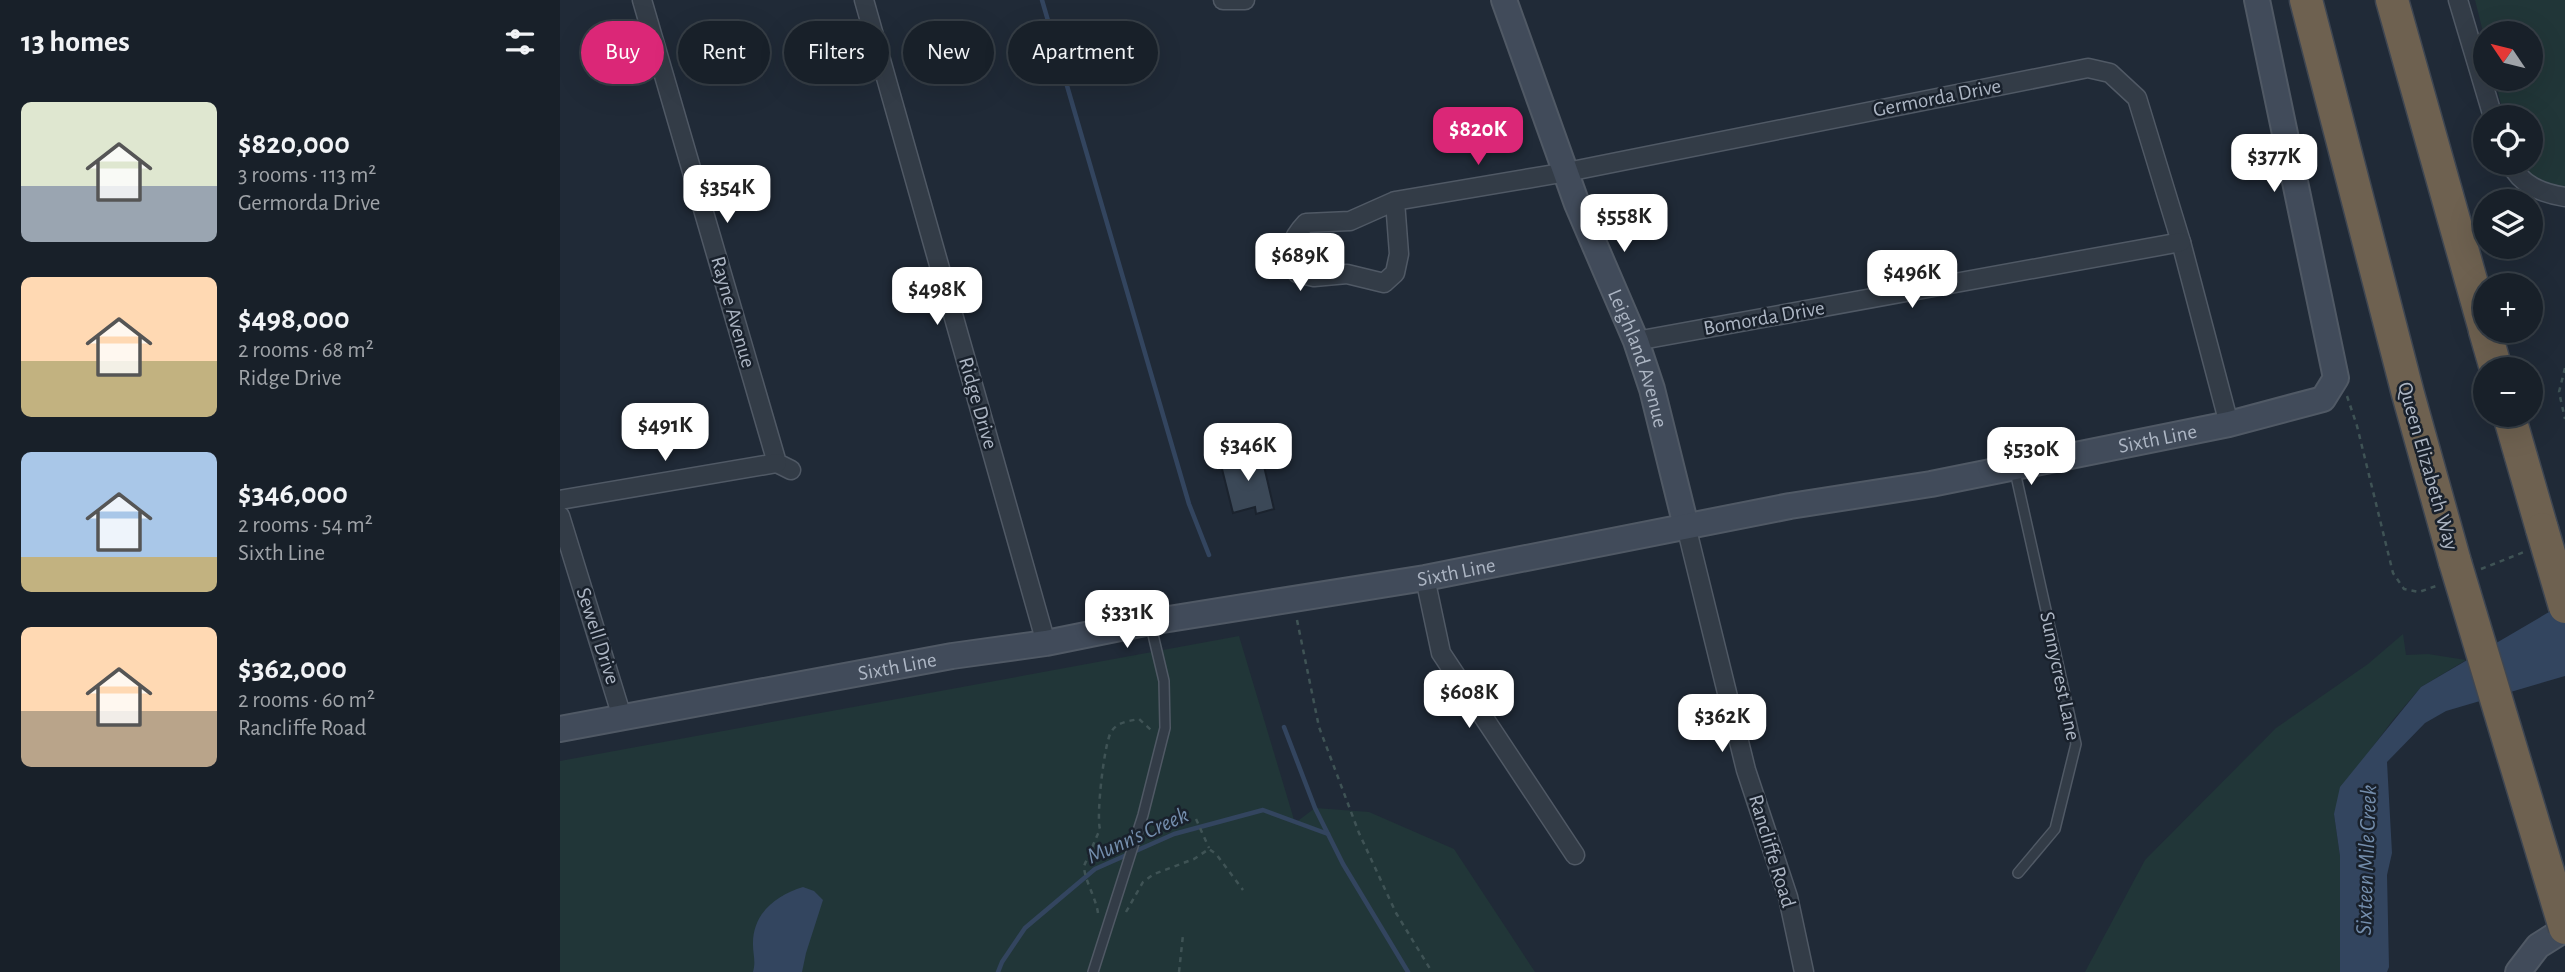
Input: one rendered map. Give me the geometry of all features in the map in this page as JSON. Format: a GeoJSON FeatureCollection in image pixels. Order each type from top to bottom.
{"type":"FeatureCollection","features":[{"type":"Feature","properties":{"kind":"highway","name":"Queen Elizabeth Way"},"geometry":{"type":"LineString","coordinates":[[2306,0],[2404,381],[2565,929]]}},
{"type":"Feature","properties":{"kind":"highway"},"geometry":{"type":"LineString","coordinates":[[2392,0],[2473,287]]}},
{"type":"Feature","properties":{"kind":"highway"},"geometry":{"type":"LineString","coordinates":[[2512,427],[2565,607]]}},
{"type":"Feature","properties":{"kind":"street","name":"Rayne Avenue"},"geometry":{"type":"LineString","coordinates":[[560,500],[784,467],[642,0]]}},
{"type":"Feature","properties":{"kind":"street","name":"Ridge Drive"},"geometry":{"type":"LineString","coordinates":[[864,0],[1046,643]]}},
{"type":"Feature","properties":{"kind":"street"},"geometry":{"type":"LineString","coordinates":[[1223,0],[1245,0]]}},
{"type":"Feature","properties":{"kind":"street","name":"Leighland Avenue"},"geometry":{"type":"LineString","coordinates":[[1504,0],[1577,204],[1636,341],[1652,389],[1686,526]]}},
{"type":"Feature","properties":{"kind":"street","name":"Sixth Line"},"geometry":{"type":"LineString","coordinates":[[560,729],[952,656],[1046,643],[1150,622],[1425,578],[2229,424],[2323,398],[2336,378],[2257,0]]}},
{"type":"Feature","properties":{"kind":"street"},"geometry":{"type":"LineString","coordinates":[[2458,0],[2489,105]]}},
{"type":"Feature","properties":{"kind":"street","name":"Germorda Drive"},"geometry":{"type":"LineString","coordinates":[[1395,201],[1399,254],[1395,273],[1384,282],[1347,274],[1314,277],[1297,272],[1290,258],[1294,236],[1306,223],[1350,220],[1395,201],[1567,172],[2088,68],[2110,74],[2137,98],[2181,242],[2229,424]]}},
{"type":"Feature","properties":{"kind":"street"},"geometry":{"type":"LineString","coordinates":[[2516,175],[2544,193],[2565,197]]}},
{"type":"Feature","properties":{"kind":"street","name":"Bomorda Drive"},"geometry":{"type":"LineString","coordinates":[[1636,341],[2181,242]]}},
{"type":"Feature","properties":{"kind":"street","name":"Sewell Drive"},"geometry":{"type":"LineString","coordinates":[[560,516],[622,717]]}},
{"type":"Feature","properties":{"kind":"street","name":"Rancliffe Road"},"geometry":{"type":"LineString","coordinates":[[1686,526],[1746,770],[1787,897],[1804,972]]}},
{"type":"Feature","properties":{"kind":"street"},"geometry":{"type":"LineString","coordinates":[[1425,578],[1441,653],[1575,855]]}},
{"type":"Feature","properties":{"kind":"street"},"geometry":{"type":"LineString","coordinates":[[2518,972],[2538,946],[2565,929]]}},
{"type":"Feature","properties":{"kind":"street"},"geometry":{"type":"LineString","coordinates":[[2538,972],[2550,956],[2565,947]]}},
{"type":"Feature","properties":{"kind":"lane","name":"Sunnycrest Lane"},"geometry":{"type":"LineString","coordinates":[[2014,467],[2077,744],[2055,829],[2018,873]]}},
{"type":"Feature","properties":{"kind":"lane"},"geometry":{"type":"LineString","coordinates":[[1093,972],[1135,842],[1165,729],[1164,681],[1150,622]]}},
{"type":"Feature","properties":{"kind":"path"},"geometry":{"type":"LineString","coordinates":[[2565,368],[2559,392],[2565,419]]}},
{"type":"Feature","properties":{"kind":"path"},"geometry":{"type":"LineString","coordinates":[[1293,599],[1319,727],[1359,832],[1396,913],[1432,972]]}},
{"type":"Feature","properties":{"kind":"path"},"geometry":{"type":"LineString","coordinates":[[1103,940],[1096,898],[1084,873],[1084,866],[1100,829],[1097,820],[1104,749],[1112,731],[1124,722],[1139,719],[1162,740]]}},
{"type":"Feature","properties":{"kind":"path"},"geometry":{"type":"LineString","coordinates":[[1196,819],[1209,849],[1216,854],[1243,890]]}},
{"type":"Feature","properties":{"kind":"path"},"geometry":{"type":"LineString","coordinates":[[1103,940],[1124,916],[1143,882],[1154,874],[1194,859],[1209,849]]}},
{"type":"Feature","properties":{"kind":"path"},"geometry":{"type":"LineString","coordinates":[[1179,972],[1183,935]]}},
{"type":"Feature","properties":{"kind":"green space"},"geometry":{"type":"Polygon","coordinates":[[[2475,0],[2565,0],[2565,189],[2537,183],[2529,175],[2543,175],[2543,105],[2501,105],[2498,91],[2543,91],[2543,21],[2480,21],[2475,0]]]}},
{"type":"Feature","properties":{"kind":"green space"},"geometry":{"type":"Polygon","coordinates":[[[2403,634],[2406,655],[2428,654],[2466,660],[2421,687],[2369,752],[2334,814],[2340,856],[2340,972],[2085,972],[2145,860],[2276,728],[2368,664],[2403,634]]]}},
{"type":"Feature","properties":{"kind":"green space"},"geometry":{"type":"Polygon","coordinates":[[[1239,636],[1295,823],[1315,808],[1369,812],[1454,849],[1535,972],[560,972],[560,761],[1239,636]]]}},
{"type":"Feature","properties":{"kind":"water","name":"Sixteen Mile Creek"},"geometry":{"type":"Polygon","coordinates":[[[2561,605],[2565,606],[2565,676],[2446,711],[2425,723],[2387,762],[2392,853],[2387,875],[2389,967],[2387,972],[2340,972],[2340,856],[2334,814],[2340,787],[2421,687],[2561,605]]]}},
{"type":"Feature","properties":{"kind":"water"},"geometry":{"type":"Polygon","coordinates":[[[803,887],[814,891],[823,900],[802,972],[753,972],[754,934],[761,915],[784,895],[803,887]]]}},
{"type":"Feature","properties":{"kind":"building"},"geometry":{"type":"Polygon","coordinates":[[[1255,446],[1260,449],[1274,509],[1256,514],[1255,507],[1233,513],[1221,465],[1243,458],[1247,448],[1255,446]]]}},
{"type":"Feature","properties":{"kind":"waterway"},"geometry":{"type":"LineString","coordinates":[[1042,0],[1189,504],[1209,555]]}},
{"type":"Feature","properties":{"kind":"waterway"},"geometry":{"type":"LineString","coordinates":[[1284,727],[1315,808],[1343,864],[1408,972]]}},
{"type":"Feature","properties":{"kind":"waterway","name":"Munn's Creek"},"geometry":{"type":"LineString","coordinates":[[998,972],[1025,928],[1095,869],[1174,834],[1263,810],[1328,834]]}}]}
